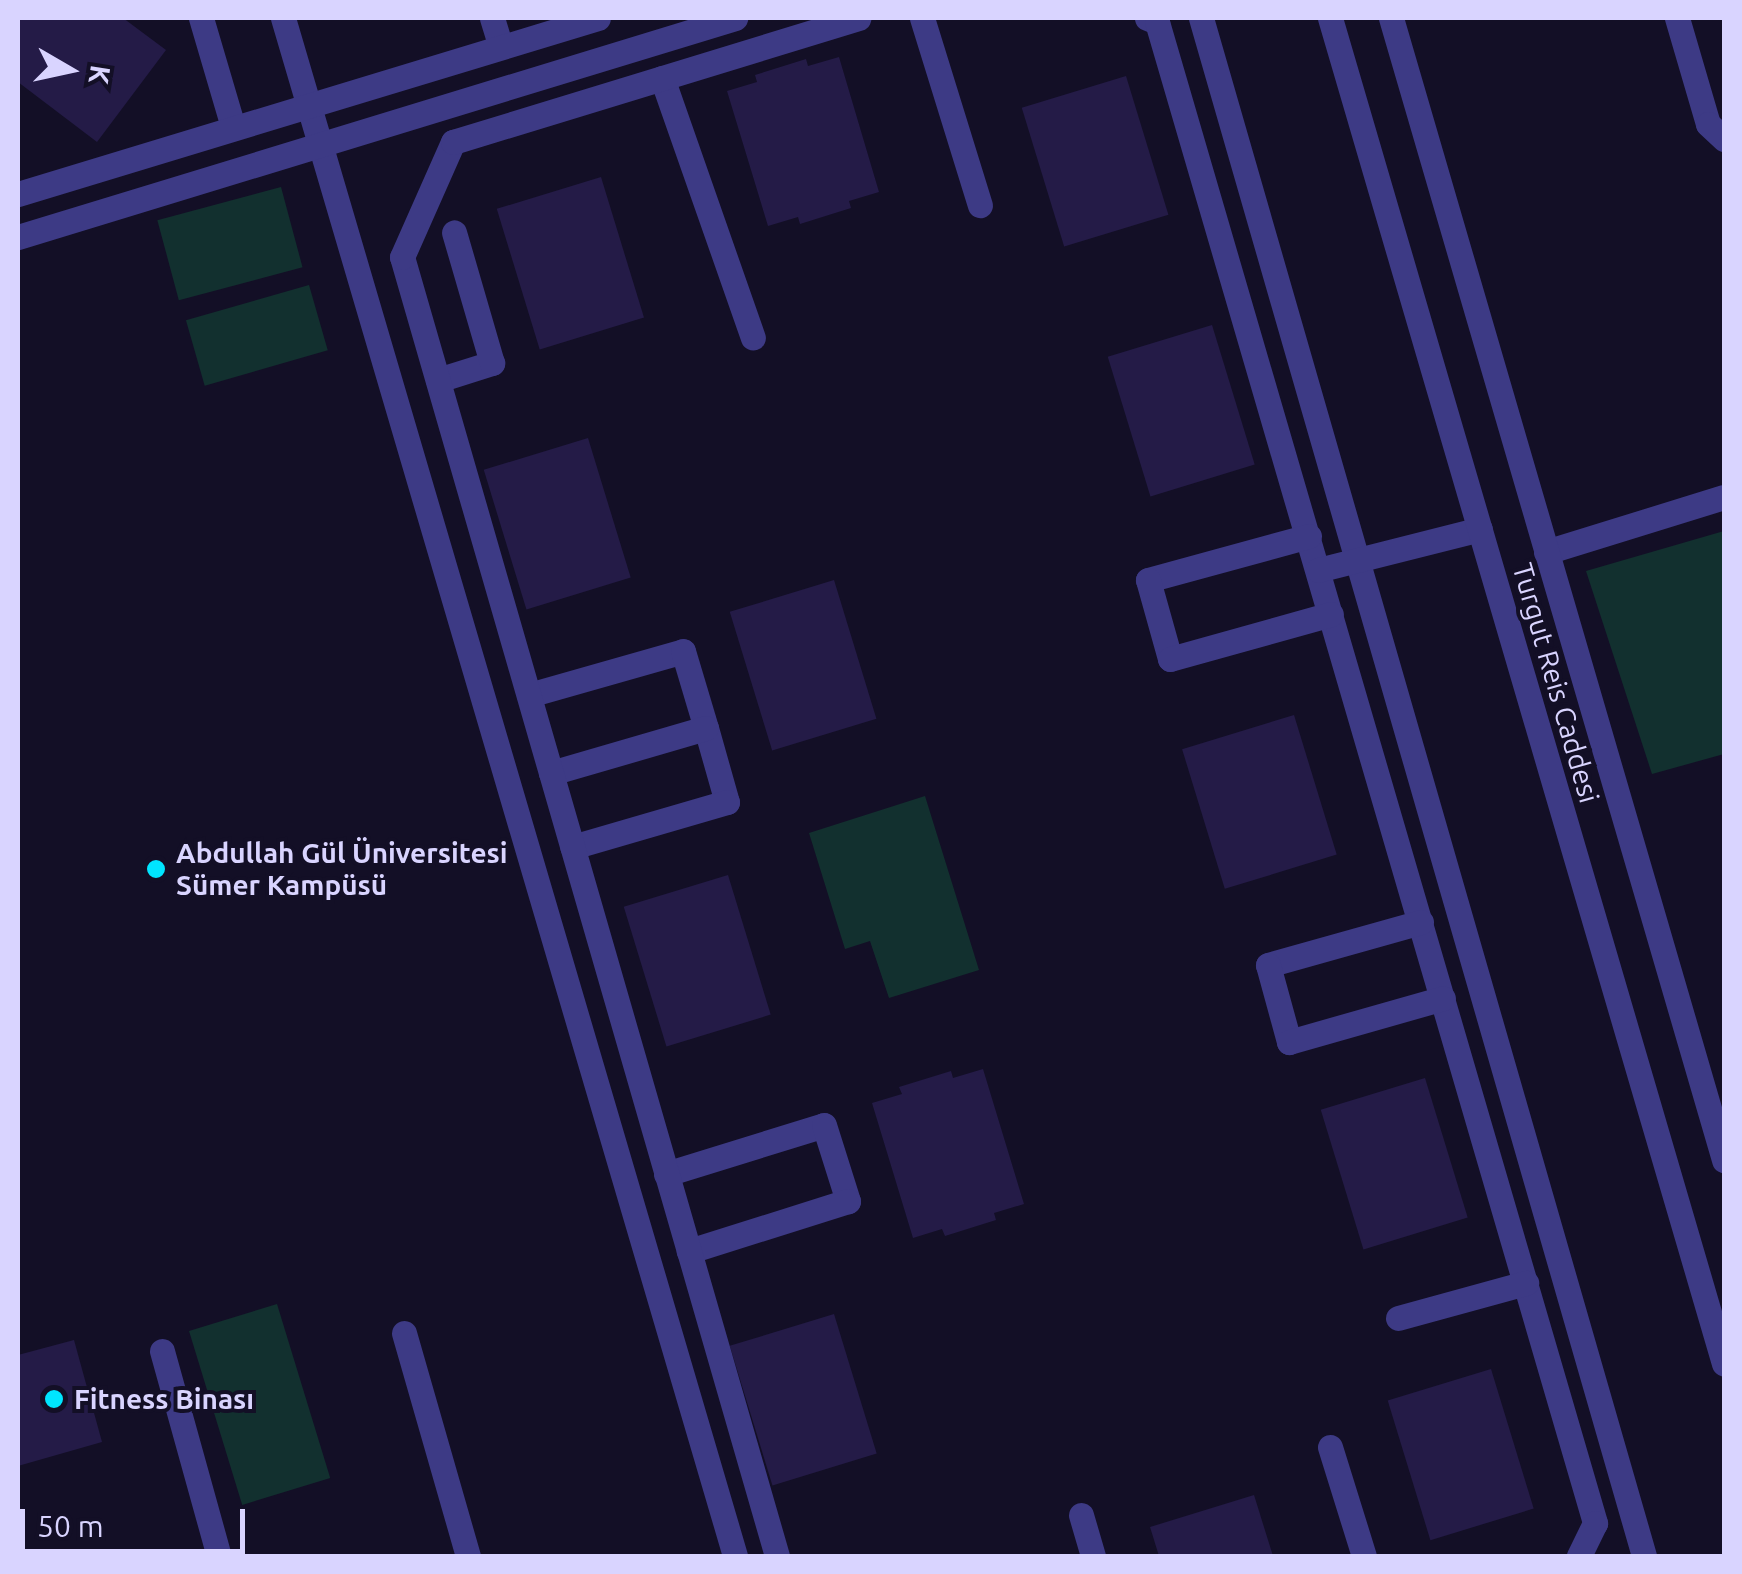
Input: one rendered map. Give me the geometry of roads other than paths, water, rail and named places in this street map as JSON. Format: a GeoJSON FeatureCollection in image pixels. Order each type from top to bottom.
{"type":"FeatureCollection","features":[{"type":"Feature","properties":{"kind":"street"},"geometry":{"type":"LineString","coordinates":[[201,18],[233,128]]}},
{"type":"Feature","properties":{"kind":"street"},"geometry":{"type":"LineString","coordinates":[[284,18],[735,1556]]}},
{"type":"Feature","properties":{"kind":"street"},"geometry":{"type":"LineString","coordinates":[[492,18],[501,47]]}},
{"type":"Feature","properties":{"kind":"street"},"geometry":{"type":"LineString","coordinates":[[18,237],[734,18]]}},
{"type":"Feature","properties":{"kind":"street"},"geometry":{"type":"LineString","coordinates":[[777,1556],[402,257],[453,142],[858,18]]}},
{"type":"Feature","properties":{"kind":"street"},"geometry":{"type":"LineString","coordinates":[[922,18],[980,205]]}},
{"type":"Feature","properties":{"kind":"street"},"geometry":{"type":"LineString","coordinates":[[1147,18],[1158,22],[1595,1523],[1579,1556]]}},
{"type":"Feature","properties":{"kind":"street"},"geometry":{"type":"LineString","coordinates":[[1200,18],[1644,1556]]}},
{"type":"Feature","properties":{"kind":"street","name":"Turgut Reis Caddesi"},"geometry":{"type":"LineString","coordinates":[[1330,18],[1724,1364]]}},
{"type":"Feature","properties":{"kind":"street","name":"Turgut Reis Caddesi"},"geometry":{"type":"LineString","coordinates":[[1391,18],[1724,1160]]}},
{"type":"Feature","properties":{"kind":"street"},"geometry":{"type":"LineString","coordinates":[[1677,18],[1708,124],[1724,139]]}},
{"type":"Feature","properties":{"kind":"street"},"geometry":{"type":"LineString","coordinates":[[18,194],[585,19]]}},
{"type":"Feature","properties":{"kind":"street"},"geometry":{"type":"LineString","coordinates":[[662,78],[752,338]]}},
{"type":"Feature","properties":{"kind":"street"},"geometry":{"type":"LineString","coordinates":[[438,380],[492,363],[454,232]]}},
{"type":"Feature","properties":{"kind":"street"},"geometry":{"type":"LineString","coordinates":[[1546,552],[1724,497]]}},
{"type":"Feature","properties":{"kind":"street"},"geometry":{"type":"LineString","coordinates":[[1318,570],[1480,529]]}},
{"type":"Feature","properties":{"kind":"street"},"geometry":{"type":"LineString","coordinates":[[1308,536],[1148,580],[1170,658],[1331,614]]}},
{"type":"Feature","properties":{"kind":"street"},"geometry":{"type":"LineString","coordinates":[[529,696],[683,651],[706,728],[727,802],[572,847]]}},
{"type":"Feature","properties":{"kind":"street"},"geometry":{"type":"LineString","coordinates":[[551,773],[706,728]]}},
{"type":"Feature","properties":{"kind":"street"},"geometry":{"type":"LineString","coordinates":[[1420,922],[1268,965],[1289,1042],[1443,998]]}},
{"type":"Feature","properties":{"kind":"street"},"geometry":{"type":"LineString","coordinates":[[666,1174],[824,1125],[848,1201],[689,1251]]}},
{"type":"Feature","properties":{"kind":"street"},"geometry":{"type":"LineString","coordinates":[[1398,1318],[1526,1283]]}},
{"type":"Feature","properties":{"kind":"street"},"geometry":{"type":"LineString","coordinates":[[404,1333],[468,1556]]}},
{"type":"Feature","properties":{"kind":"street"},"geometry":{"type":"LineString","coordinates":[[162,1351],[219,1556]]}},
{"type":"Feature","properties":{"kind":"street"},"geometry":{"type":"LineString","coordinates":[[1330,1446],[1364,1556]]}},
{"type":"Feature","properties":{"kind":"street"},"geometry":{"type":"LineString","coordinates":[[1081,1515],[1093,1556]]}},
{"type":"Feature","properties":{"kind":"place","name":"Abdullah Gül Üniversitesi Sümer Kampüsü"},"geometry":{"type":"Point","coordinates":[156,869]}},
{"type":"Feature","properties":{"kind":"place","name":"Fitness Binası"},"geometry":{"type":"Point","coordinates":[54,1399]}}]}
